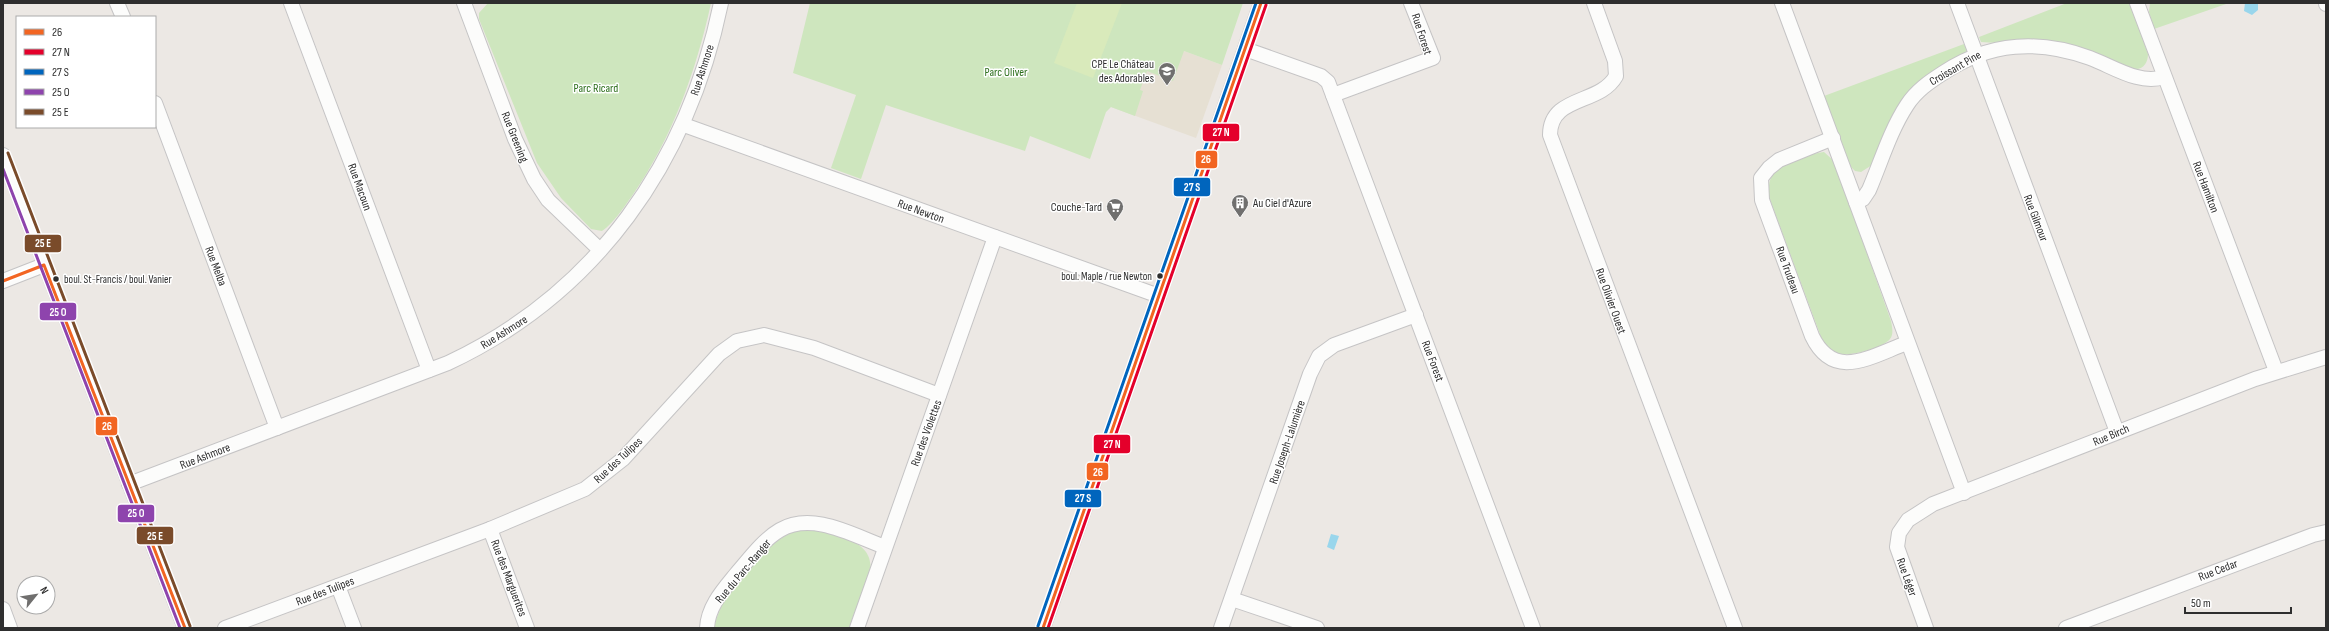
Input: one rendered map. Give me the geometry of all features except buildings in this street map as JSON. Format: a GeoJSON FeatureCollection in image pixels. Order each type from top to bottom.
{"type":"FeatureCollection","features":[{"type":"Feature","properties":{"kind":"street"},"geometry":{"type":"LineString","coordinates":[[117,3],[123,16]]}},
{"type":"Feature","properties":{"kind":"street","name":"Rue Macoun"},"geometry":{"type":"LineString","coordinates":[[291,3],[429,370]]}},
{"type":"Feature","properties":{"kind":"street","name":"Rue Ashmore"},"geometry":{"type":"LineString","coordinates":[[128,484],[429,370],[484,345],[525,319],[562,288],[600,250],[645,194],[684,125],[705,62],[721,3]]}},
{"type":"Feature","properties":{"kind":"street"},"geometry":{"type":"LineString","coordinates":[[1043,628],[1261,3]]}},
{"type":"Feature","properties":{"kind":"street","name":"Rue Forest"},"geometry":{"type":"LineString","coordinates":[[1333,95],[1432,58],[1411,3]]}},
{"type":"Feature","properties":{"kind":"street","name":"Rue Olivier Ouest"},"geometry":{"type":"LineString","coordinates":[[1594,3],[1617,66],[1616,76],[1604,90],[1560,110],[1552,120],[1550,135],[1735,628]]}},
{"type":"Feature","properties":{"kind":"street"},"geometry":{"type":"LineString","coordinates":[[1782,3],[1833,138],[1907,343],[1964,493]]}},
{"type":"Feature","properties":{"kind":"street","name":"Rue Gilmour"},"geometry":{"type":"LineString","coordinates":[[1957,3],[2117,432]]}},
{"type":"Feature","properties":{"kind":"street","name":"Rue Hamilton"},"geometry":{"type":"LineString","coordinates":[[2137,3],[2164,78],[2276,371]]}},
{"type":"Feature","properties":{"kind":"street","name":"Rue Greening"},"geometry":{"type":"LineString","coordinates":[[467,4],[515,139],[534,179],[548,200],[600,250]]}},
{"type":"Feature","properties":{"kind":"street","name":"Croissant Pine"},"geometry":{"type":"LineString","coordinates":[[1856,202],[1862,199],[1869,190],[1899,119],[1917,92],[1950,68],[1976,54],[2021,46],[2061,49],[2147,81],[2164,78]]}},
{"type":"Feature","properties":{"kind":"street","name":"Rue Forest"},"geometry":{"type":"LineString","coordinates":[[1245,49],[1321,76],[1328,82],[1533,628]]}},
{"type":"Feature","properties":{"kind":"street","name":"Rue Melba"},"geometry":{"type":"LineString","coordinates":[[156,106],[277,428]]}},
{"type":"Feature","properties":{"kind":"street","name":"Rue Newton"},"geometry":{"type":"LineString","coordinates":[[684,125],[1159,296]]}},
{"type":"Feature","properties":{"kind":"street","name":"Rue Trudeau"},"geometry":{"type":"LineString","coordinates":[[1833,138],[1774,163],[1761,178],[1762,200],[1812,336],[1825,356],[1840,362],[1856,361],[1907,343]]}},
{"type":"Feature","properties":{"kind":"street"},"geometry":{"type":"LineString","coordinates":[[3,155],[128,484],[185,628]]}},
{"type":"Feature","properties":{"kind":"street","name":"Rue des Violettes"},"geometry":{"type":"LineString","coordinates":[[856,628],[995,237]]}},
{"type":"Feature","properties":{"kind":"street"},"geometry":{"type":"LineString","coordinates":[[3,281],[44,265]]}},
{"type":"Feature","properties":{"kind":"street","name":"Rue Joseph-Lalumière"},"geometry":{"type":"LineString","coordinates":[[1221,628],[1310,374],[1319,356],[1334,345],[1416,315]]}},
{"type":"Feature","properties":{"kind":"street","name":"Rue des Tulipes"},"geometry":{"type":"LineString","coordinates":[[225,628],[573,495],[598,480],[623,459],[719,354],[728,346],[746,337],[764,335],[794,341],[939,395]]}},
{"type":"Feature","properties":{"kind":"street","name":"Rue Birch"},"geometry":{"type":"LineString","coordinates":[[1904,526],[1915,514],[1923,509],[2276,371],[2326,357]]}},
{"type":"Feature","properties":{"kind":"street","name":"Rue du Parc-Ranger"},"geometry":{"type":"LineString","coordinates":[[707,628],[711,610],[725,588],[758,549],[772,536],[786,527],[804,523],[828,526],[885,547]]}},
{"type":"Feature","properties":{"kind":"street","name":"Rue Léger"},"geometry":{"type":"LineString","coordinates":[[1904,526],[1898,539],[1898,554],[1926,628]]}},
{"type":"Feature","properties":{"kind":"street","name":"Rue des Marguerites"},"geometry":{"type":"LineString","coordinates":[[490,528],[527,628]]}},
{"type":"Feature","properties":{"kind":"street","name":"Rue Cedar"},"geometry":{"type":"LineString","coordinates":[[2066,628],[2313,535],[2326,532]]}},
{"type":"Feature","properties":{"kind":"street"},"geometry":{"type":"LineString","coordinates":[[338,586],[354,628]]}},
{"type":"Feature","properties":{"kind":"street"},"geometry":{"type":"LineString","coordinates":[[1232,599],[1317,628]]}},
{"type":"Feature","properties":{"kind":"street"},"geometry":{"type":"LineString","coordinates":[[3,609],[10,628]]}},
{"type":"Feature","properties":{"kind":"shaded area","name":"CPE Le Château des Adorables"},"geometry":{"type":"Polygon","coordinates":[[[1138,34],[1222,65],[1196,138],[1111,107],[1138,34]]]}},
{"type":"Feature","properties":{"kind":"green space","name":"Parc Ricard"},"geometry":{"type":"Polygon","coordinates":[[[488,3],[711,3],[690,79],[671,128],[632,196],[614,220],[602,231],[591,229],[561,198],[537,163],[479,19],[479,13],[488,3]]]}},
{"type":"Feature","properties":{"kind":"green space","name":"Parc Oliver"},"geometry":{"type":"Polygon","coordinates":[[[810,3],[1243,3],[1222,65],[1184,51],[1173,81],[1147,71],[1140,90],[1143,91],[1135,116],[1111,107],[1106,112],[1090,159],[1030,136],[1025,151],[886,105],[861,179],[831,168],[856,95],[793,73],[810,3]]]}},
{"type":"Feature","properties":{"kind":"green space"},"geometry":{"type":"Polygon","coordinates":[[[1077,3],[1122,3],[1093,78],[1054,63],[1077,3]]]}},
{"type":"Feature","properties":{"kind":"green space"},"geometry":{"type":"Polygon","coordinates":[[[2067,3],[2130,3],[2148,54],[2145,65],[2137,69],[2131,69],[2081,48],[2061,42],[1981,42],[1979,37],[2067,3]]]}},
{"type":"Feature","properties":{"kind":"green space"},"geometry":{"type":"Polygon","coordinates":[[[2150,3],[2229,3],[2154,29],[2149,12],[2150,3]]]}},
{"type":"Feature","properties":{"kind":"green space"},"geometry":{"type":"Polygon","coordinates":[[[1964,44],[1967,51],[1928,75],[1872,165],[1861,172],[1855,171],[1851,167],[1824,96],[1964,44]]]}},
{"type":"Feature","properties":{"kind":"green space"},"geometry":{"type":"Polygon","coordinates":[[[1824,152],[1834,161],[1891,321],[1891,337],[1886,343],[1853,354],[1837,354],[1832,352],[1827,348],[1823,341],[1769,197],[1770,180],[1780,168],[1802,157],[1824,152]]]}},
{"type":"Feature","properties":{"kind":"green space"},"geometry":{"type":"Polygon","coordinates":[[[801,529],[834,534],[846,538],[857,543],[865,550],[870,559],[870,570],[868,577],[849,628],[714,628],[726,598],[747,569],[773,544],[787,535],[801,529]]]}},
{"type":"Feature","properties":{"kind":"water"},"geometry":{"type":"Polygon","coordinates":[[[2245,3],[2258,3],[2258,10],[2252,15],[2244,11],[2245,3]]]}},
{"type":"Feature","properties":{"kind":"water"},"geometry":{"type":"Polygon","coordinates":[[[1331,534],[1339,536],[1334,550],[1327,547],[1331,534]]]}},
{"type":"Feature","properties":{"kind":"transit line"},"geometry":{"type":"LineString","coordinates":[[1038,626],[1256,3]]}},
{"type":"Feature","properties":{"kind":"transit line","name":"26"},"geometry":{"type":"LineString","coordinates":[[1043,628],[1261,3]]}},
{"type":"Feature","properties":{"kind":"transit line"},"geometry":{"type":"LineString","coordinates":[[1048,628],[1266,5]]}},
{"type":"Feature","properties":{"kind":"transit line"},"geometry":{"type":"LineString","coordinates":[[8,153],[190,626]]}},
{"type":"Feature","properties":{"kind":"transit line"},"geometry":{"type":"LineString","coordinates":[[3,169],[180,628]]}},
{"type":"Feature","properties":{"kind":"transit line","name":"26"},"geometry":{"type":"LineString","coordinates":[[3,281],[44,265],[185,628]]}},
{"type":"Feature","properties":{"kind":"place","name":"CPE Le Château des Adorables"},"geometry":{"type":"Point","coordinates":[1167,86]}},
{"type":"Feature","properties":{"kind":"place","name":"Au Ciel d'Azure"},"geometry":{"type":"Point","coordinates":[1240,218]}},
{"type":"Feature","properties":{"kind":"place","name":"Couche-Tard"},"geometry":{"type":"Point","coordinates":[1115,222]}},
{"type":"Feature","properties":{"kind":"place","name":"boul. Maple / rue Newton"},"geometry":{"type":"Point","coordinates":[1160,276]}},
{"type":"Feature","properties":{"kind":"place","name":"boul. St-Francis / boul. Vanier"},"geometry":{"type":"Point","coordinates":[56,279]}}]}
